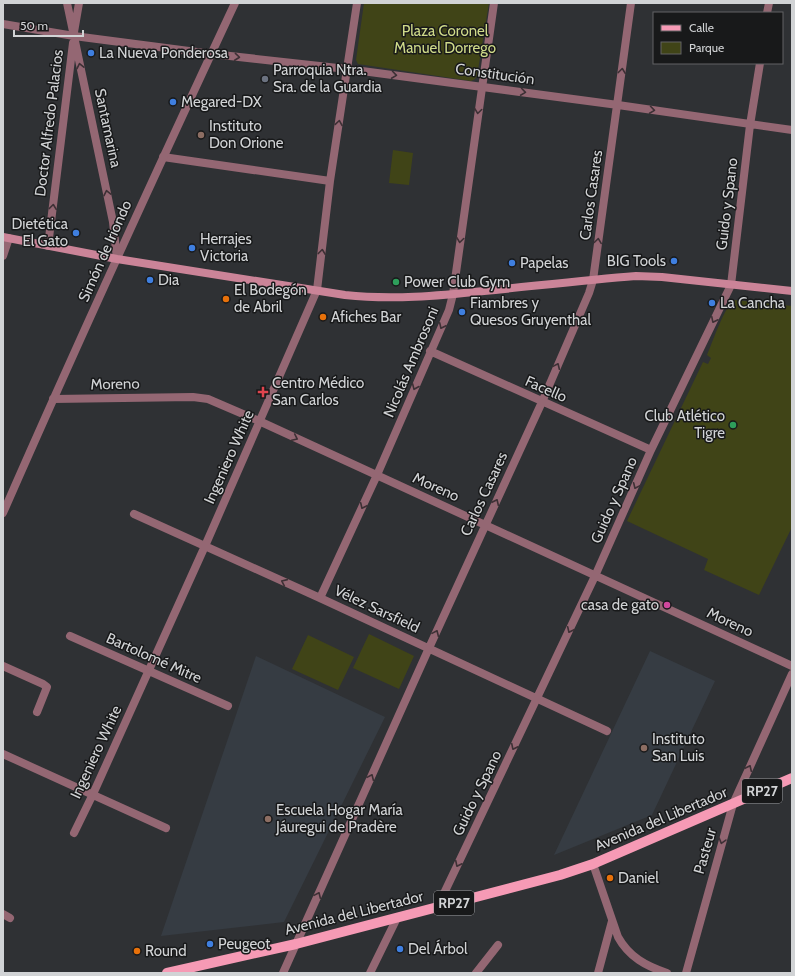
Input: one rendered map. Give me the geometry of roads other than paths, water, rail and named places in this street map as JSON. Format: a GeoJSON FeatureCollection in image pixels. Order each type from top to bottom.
{"type":"FeatureCollection","features":[{"type":"Feature","properties":{"kind":"main road"},"geometry":{"type":"LineString","coordinates":[[6,238],[117,259],[372,298],[453,294],[636,276],[662,277],[792,291]]}},
{"type":"Feature","properties":{"kind":"main road","name":"Avenida del Libertador"},"geometry":{"type":"LineString","coordinates":[[166,973],[296,944],[560,875],[593,864],[792,778]]}},
{"type":"Feature","properties":{"kind":"street","name":"Santamarina"},"geometry":{"type":"LineString","coordinates":[[67,3],[113,222],[117,259]]}},
{"type":"Feature","properties":{"kind":"street","name":"Doctor Alfredo Palacios"},"geometry":{"type":"LineString","coordinates":[[48,246],[79,3]]}},
{"type":"Feature","properties":{"kind":"street","name":"Simón de Iriondo"},"geometry":{"type":"LineString","coordinates":[[3,513],[163,157],[235,3]]}},
{"type":"Feature","properties":{"kind":"street","name":"Ingeniero White"},"geometry":{"type":"LineString","coordinates":[[74,833],[205,546],[317,290],[330,181],[357,3]]}},
{"type":"Feature","properties":{"kind":"street","name":"Nicolás Ambrosoni"},"geometry":{"type":"LineString","coordinates":[[320,598],[377,475],[449,310],[453,294],[494,3]]}},
{"type":"Feature","properties":{"kind":"street","name":"Carlos Casares"},"geometry":{"type":"LineString","coordinates":[[283,973],[429,648],[542,402],[589,293],[593,280],[631,3]]}},
{"type":"Feature","properties":{"kind":"street","name":"Constitución"},"geometry":{"type":"LineString","coordinates":[[3,24],[74,36],[482,86],[792,130]]}},
{"type":"Feature","properties":{"kind":"street","name":"Guido y Spano"},"geometry":{"type":"LineString","coordinates":[[437,908],[538,698],[595,576],[651,450],[731,284],[750,125],[760,64]]}},
{"type":"Feature","properties":{"kind":"street"},"geometry":{"type":"LineString","coordinates":[[163,157],[330,181]]}},
{"type":"Feature","properties":{"kind":"street"},"geometry":{"type":"LineString","coordinates":[[3,256],[6,238]]}},
{"type":"Feature","properties":{"kind":"street","name":"Facello"},"geometry":{"type":"LineString","coordinates":[[430,351],[651,450]]}},
{"type":"Feature","properties":{"kind":"street","name":"Moreno"},"geometry":{"type":"LineString","coordinates":[[53,399],[193,397],[208,399],[792,666]]}},
{"type":"Feature","properties":{"kind":"street","name":"Vélez Sarsfield"},"geometry":{"type":"LineString","coordinates":[[134,514],[608,731]]}},
{"type":"Feature","properties":{"kind":"street","name":"Bartolomé Mitre"},"geometry":{"type":"LineString","coordinates":[[70,636],[228,706]]}},
{"type":"Feature","properties":{"kind":"street"},"geometry":{"type":"LineString","coordinates":[[3,666],[43,684],[46,687],[37,712]]}},
{"type":"Feature","properties":{"kind":"street","name":"Pasteur"},"geometry":{"type":"LineString","coordinates":[[686,973],[733,804],[792,674]]}},
{"type":"Feature","properties":{"kind":"street"},"geometry":{"type":"LineString","coordinates":[[3,754],[166,828]]}},
{"type":"Feature","properties":{"kind":"street"},"geometry":{"type":"LineString","coordinates":[[593,864],[612,922],[624,948],[637,959],[667,973]]}},
{"type":"Feature","properties":{"kind":"street"},"geometry":{"type":"LineString","coordinates":[[370,973],[396,918]]}},
{"type":"Feature","properties":{"kind":"street"},"geometry":{"type":"LineString","coordinates":[[598,973],[612,922]]}},
{"type":"Feature","properties":{"kind":"street"},"geometry":{"type":"LineString","coordinates":[[476,973],[498,945]]}},
{"type":"Feature","properties":{"kind":"place","name":"La Nueva Ponderosa"},"geometry":{"type":"Point","coordinates":[91,53]}},
{"type":"Feature","properties":{"kind":"place","name":"Parroquia Ntra. Sra. de la Guardia"},"geometry":{"type":"Point","coordinates":[265,79]}},
{"type":"Feature","properties":{"kind":"place","name":"Megared-DX"},"geometry":{"type":"Point","coordinates":[173,102]}},
{"type":"Feature","properties":{"kind":"place","name":"Instituto Don Orione"},"geometry":{"type":"Point","coordinates":[201,135]}},
{"type":"Feature","properties":{"kind":"place","name":"Dietética El Gato"},"geometry":{"type":"Point","coordinates":[76,233]}},
{"type":"Feature","properties":{"kind":"place","name":"Herrajes Victoria"},"geometry":{"type":"Point","coordinates":[192,248]}},
{"type":"Feature","properties":{"kind":"place","name":"BIG Tools"},"geometry":{"type":"Point","coordinates":[674,261]}},
{"type":"Feature","properties":{"kind":"place","name":"Papelas"},"geometry":{"type":"Point","coordinates":[512,263]}},
{"type":"Feature","properties":{"kind":"place","name":"Dia"},"geometry":{"type":"Point","coordinates":[150,280]}},
{"type":"Feature","properties":{"kind":"place","name":"Power Club Gym"},"geometry":{"type":"Point","coordinates":[396,282]}},
{"type":"Feature","properties":{"kind":"place","name":"El Bodegón de Abril"},"geometry":{"type":"Point","coordinates":[226,299]}},
{"type":"Feature","properties":{"kind":"place","name":"La Cancha"},"geometry":{"type":"Point","coordinates":[712,303]}},
{"type":"Feature","properties":{"kind":"place","name":"Fiambres y Quesos Gruyenthal"},"geometry":{"type":"Point","coordinates":[462,312]}},
{"type":"Feature","properties":{"kind":"place","name":"Afiches Bar"},"geometry":{"type":"Point","coordinates":[323,317]}},
{"type":"Feature","properties":{"kind":"place","name":"Centro Médico San Carlos"},"geometry":{"type":"Point","coordinates":[263,392]}},
{"type":"Feature","properties":{"kind":"place","name":"Club Atlético Tigre"},"geometry":{"type":"Point","coordinates":[733,425]}},
{"type":"Feature","properties":{"kind":"place","name":"casa de gato"},"geometry":{"type":"Point","coordinates":[667,605]}},
{"type":"Feature","properties":{"kind":"place","name":"Instituto San Luis"},"geometry":{"type":"Point","coordinates":[644,748]}},
{"type":"Feature","properties":{"kind":"place","name":"Escuela Hogar María Jáuregui de Pradère"},"geometry":{"type":"Point","coordinates":[268,819]}},
{"type":"Feature","properties":{"kind":"place","name":"Daniel"},"geometry":{"type":"Point","coordinates":[610,878]}},
{"type":"Feature","properties":{"kind":"place","name":"Peugeot"},"geometry":{"type":"Point","coordinates":[210,944]}},
{"type":"Feature","properties":{"kind":"place","name":"Del Árbol"},"geometry":{"type":"Point","coordinates":[400,949]}},
{"type":"Feature","properties":{"kind":"place","name":"Round"},"geometry":{"type":"Point","coordinates":[137,951]}},
{"type":"Feature","properties":{"kind":"park label","name":"Plaza Coronel Manuel Dorrego"},"geometry":{"type":"Point","coordinates":[445,40]}}]}
